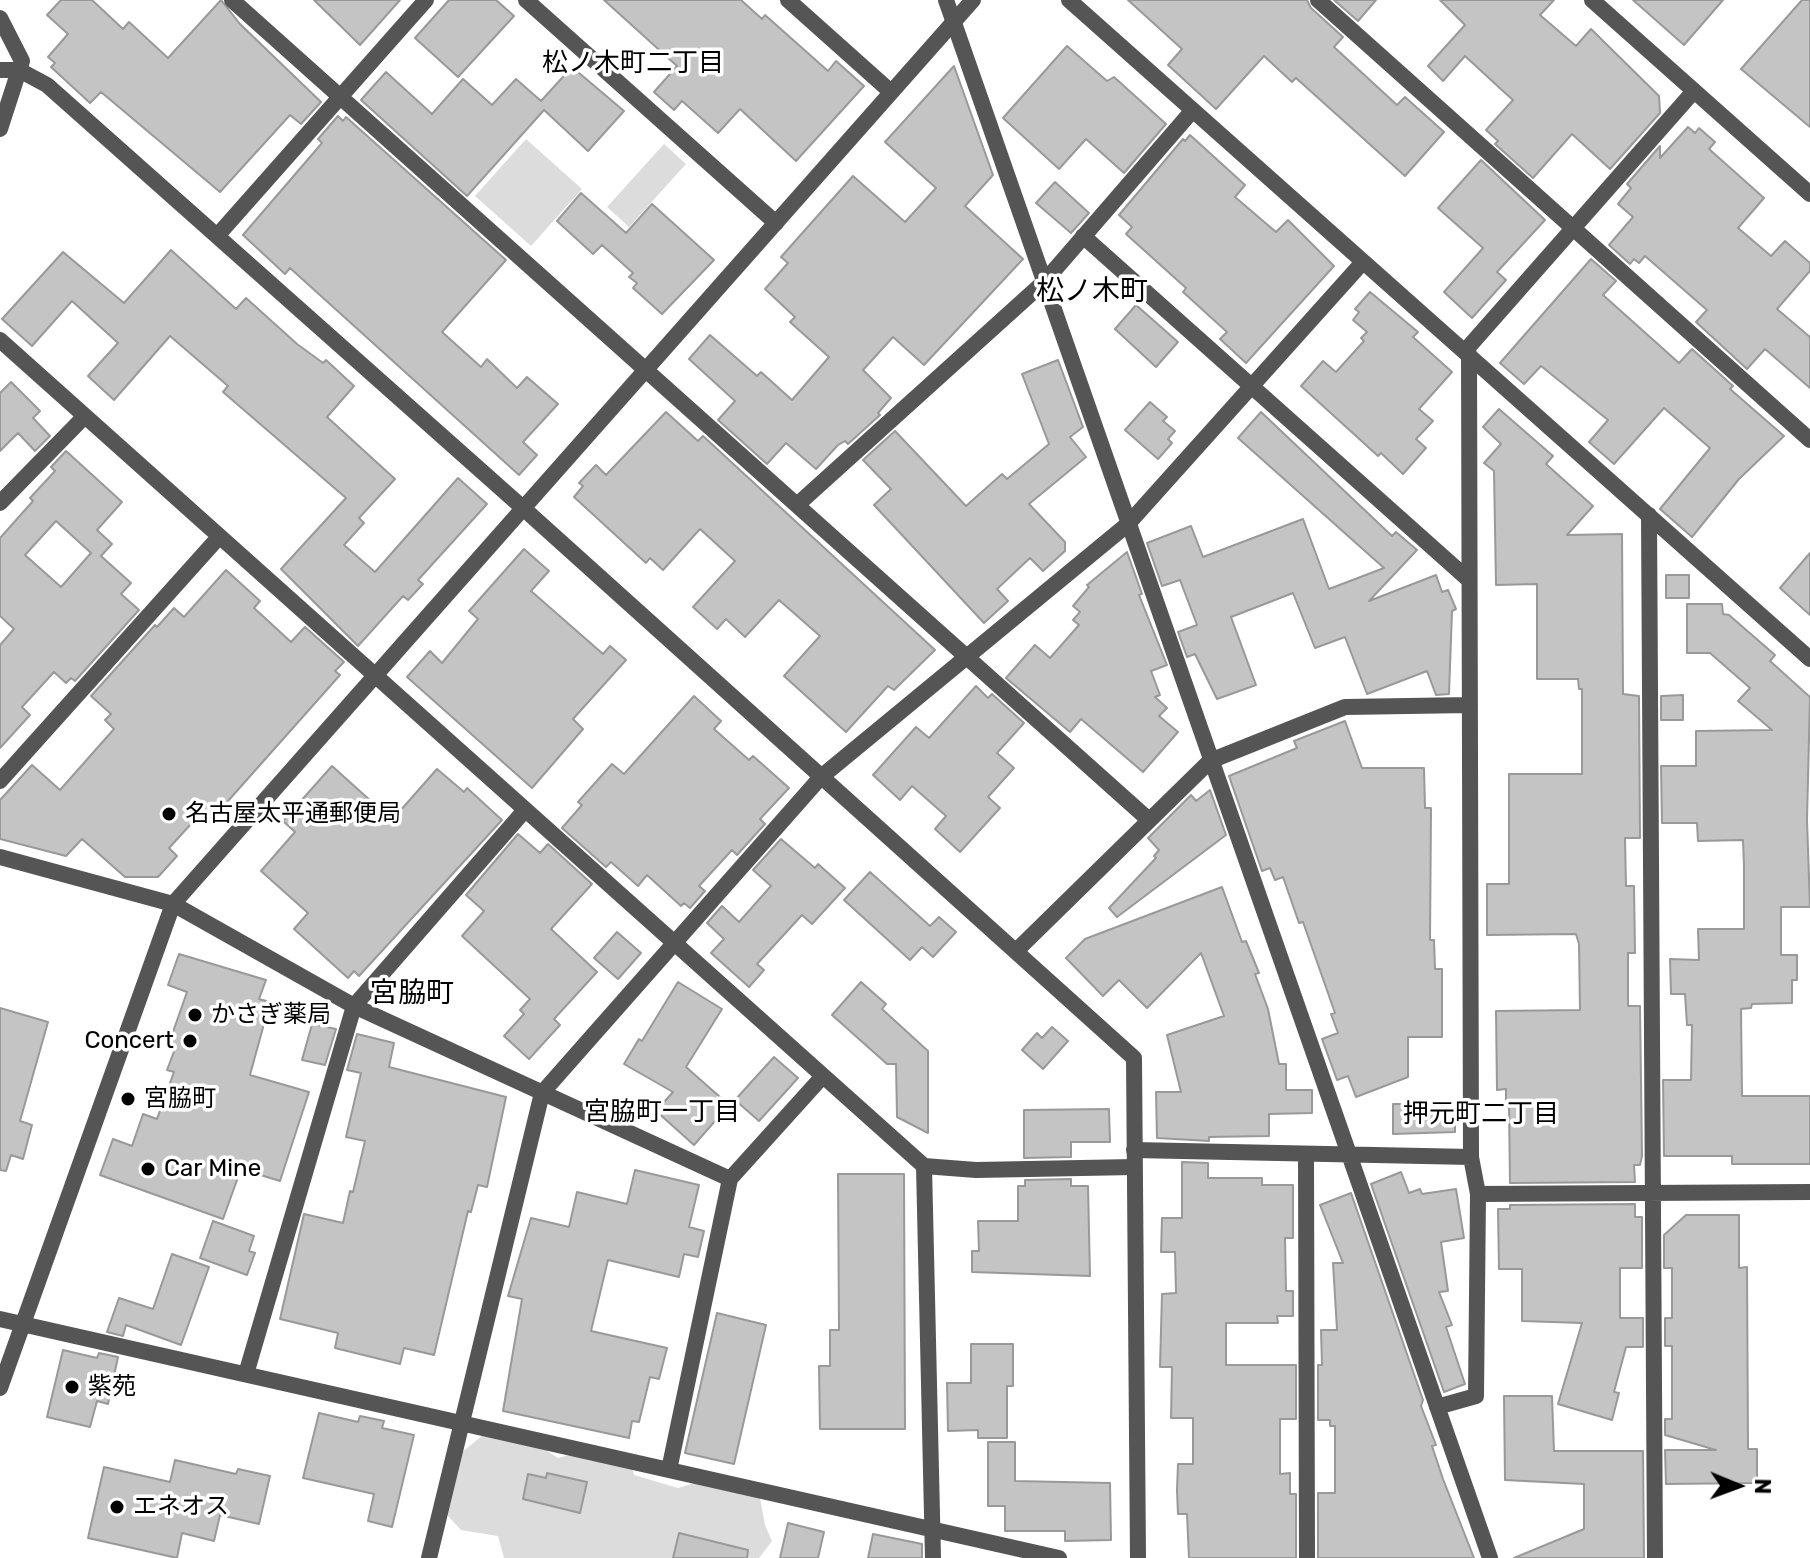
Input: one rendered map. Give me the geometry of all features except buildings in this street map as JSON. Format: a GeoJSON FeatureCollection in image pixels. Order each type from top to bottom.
{"type":"FeatureCollection","features":[{"type":"Feature","properties":{"kind":"street"},"geometry":{"type":"LineString","coordinates":[[232,0],[1149,820]]}},
{"type":"Feature","properties":{"kind":"street"},"geometry":{"type":"LineString","coordinates":[[217,236],[426,0]]}},
{"type":"Feature","properties":{"kind":"street"},"geometry":{"type":"LineString","coordinates":[[526,0],[776,223]]}},
{"type":"Feature","properties":{"kind":"street"},"geometry":{"type":"LineString","coordinates":[[788,0],[891,92]]}},
{"type":"Feature","properties":{"kind":"street"},"geometry":{"type":"LineString","coordinates":[[946,0],[1490,1558]]}},
{"type":"Feature","properties":{"kind":"street"},"geometry":{"type":"LineString","coordinates":[[0,1388],[173,904],[973,0]]}},
{"type":"Feature","properties":{"kind":"street"},"geometry":{"type":"LineString","coordinates":[[1069,0],[1810,659]]}},
{"type":"Feature","properties":{"kind":"street"},"geometry":{"type":"LineString","coordinates":[[1318,0],[1810,440]]}},
{"type":"Feature","properties":{"kind":"street"},"geometry":{"type":"LineString","coordinates":[[1592,0],[1810,194]]}},
{"type":"Feature","properties":{"kind":"street"},"geometry":{"type":"LineString","coordinates":[[0,18],[22,61],[0,129]]}},
{"type":"Feature","properties":{"kind":"street"},"geometry":{"type":"LineString","coordinates":[[0,70],[19,70],[47,85],[1134,1058],[1138,1558]]}},
{"type":"Feature","properties":{"kind":"street"},"geometry":{"type":"LineString","coordinates":[[1437,1407],[1476,1396],[1478,1194],[1471,1157],[1467,352],[1694,91]]}},
{"type":"Feature","properties":{"kind":"street"},"geometry":{"type":"LineString","coordinates":[[797,505],[1044,282],[1193,110]]}},
{"type":"Feature","properties":{"kind":"street"},"geometry":{"type":"LineString","coordinates":[[1083,236],[1469,580]]}},
{"type":"Feature","properties":{"kind":"street"},"geometry":{"type":"LineString","coordinates":[[429,1558],[459,1422],[542,1093],[821,777],[1128,524],[1363,262]]}},
{"type":"Feature","properties":{"kind":"street"},"geometry":{"type":"LineString","coordinates":[[0,340],[924,1166],[976,1170],[1134,1159],[1306,1154],[1471,1157]]}},
{"type":"Feature","properties":{"kind":"street"},"geometry":{"type":"LineString","coordinates":[[0,503],[85,416]]}},
{"type":"Feature","properties":{"kind":"street"},"geometry":{"type":"LineString","coordinates":[[1649,515],[1655,1558]]}},
{"type":"Feature","properties":{"kind":"street"},"geometry":{"type":"LineString","coordinates":[[0,781],[219,537]]}},
{"type":"Feature","properties":{"kind":"street"},"geometry":{"type":"LineString","coordinates":[[1016,951],[1210,761],[1345,707],[1470,705]]}},
{"type":"Feature","properties":{"kind":"street"},"geometry":{"type":"LineString","coordinates":[[246,1374],[354,1006],[525,810]]}},
{"type":"Feature","properties":{"kind":"street"},"geometry":{"type":"LineString","coordinates":[[0,857],[173,904],[354,1006],[730,1179]]}},
{"type":"Feature","properties":{"kind":"street"},"geometry":{"type":"LineString","coordinates":[[669,1470],[730,1179],[823,1076]]}},
{"type":"Feature","properties":{"kind":"street"},"geometry":{"type":"LineString","coordinates":[[1306,1154],[1307,1558]]}},
{"type":"Feature","properties":{"kind":"street"},"geometry":{"type":"LineString","coordinates":[[924,1166],[933,1558]]}},
{"type":"Feature","properties":{"kind":"street"},"geometry":{"type":"LineString","coordinates":[[1478,1194],[1810,1192]]}},
{"type":"Feature","properties":{"kind":"street"},"geometry":{"type":"LineString","coordinates":[[0,1319],[1059,1558]]}},
{"type":"Feature","properties":{"kind":"shaded area"},"geometry":{"type":"Polygon","coordinates":[[[526,139],[582,189],[531,246],[475,196],[526,139]]]}},
{"type":"Feature","properties":{"kind":"shaded area"},"geometry":{"type":"Polygon","coordinates":[[[664,144],[686,164],[629,227],[607,207],[664,144]]]}},
{"type":"Feature","properties":{"kind":"shaded area"},"geometry":{"type":"Polygon","coordinates":[[[483,1435],[544,1449],[558,1458],[595,1449],[629,1457],[634,1475],[678,1488],[722,1475],[758,1487],[765,1525],[772,1541],[759,1558],[504,1558],[498,1536],[461,1530],[448,1516],[450,1462],[483,1435]]]}},
{"type":"Feature","properties":{"kind":"place","name":"名古屋太平通郵便局"},"geometry":{"type":"Point","coordinates":[169,814]}},
{"type":"Feature","properties":{"kind":"place","name":"かさぎ薬局"},"geometry":{"type":"Point","coordinates":[195,1015]}},
{"type":"Feature","properties":{"kind":"place","name":"Concert"},"geometry":{"type":"Point","coordinates":[190,1041]}},
{"type":"Feature","properties":{"kind":"place","name":"宮脇町"},"geometry":{"type":"Point","coordinates":[128,1099]}},
{"type":"Feature","properties":{"kind":"place","name":"Car Mine"},"geometry":{"type":"Point","coordinates":[148,1169]}},
{"type":"Feature","properties":{"kind":"place","name":"紫苑"},"geometry":{"type":"Point","coordinates":[72,1387]}},
{"type":"Feature","properties":{"kind":"place","name":"エネオス"},"geometry":{"type":"Point","coordinates":[117,1507]}},
{"type":"Feature","properties":{"kind":"district","name":"松ノ木町二丁目"},"geometry":{"type":"Point","coordinates":[633,63]}},
{"type":"Feature","properties":{"kind":"district","name":"松ノ木町"},"geometry":{"type":"Point","coordinates":[1092,292]}},
{"type":"Feature","properties":{"kind":"district","name":"宮脇町"},"geometry":{"type":"Point","coordinates":[412,994]}},
{"type":"Feature","properties":{"kind":"district","name":"宮脇町一丁目"},"geometry":{"type":"Point","coordinates":[662,1112]}},
{"type":"Feature","properties":{"kind":"district","name":"押元町二丁目"},"geometry":{"type":"Point","coordinates":[1481,1114]}}]}
